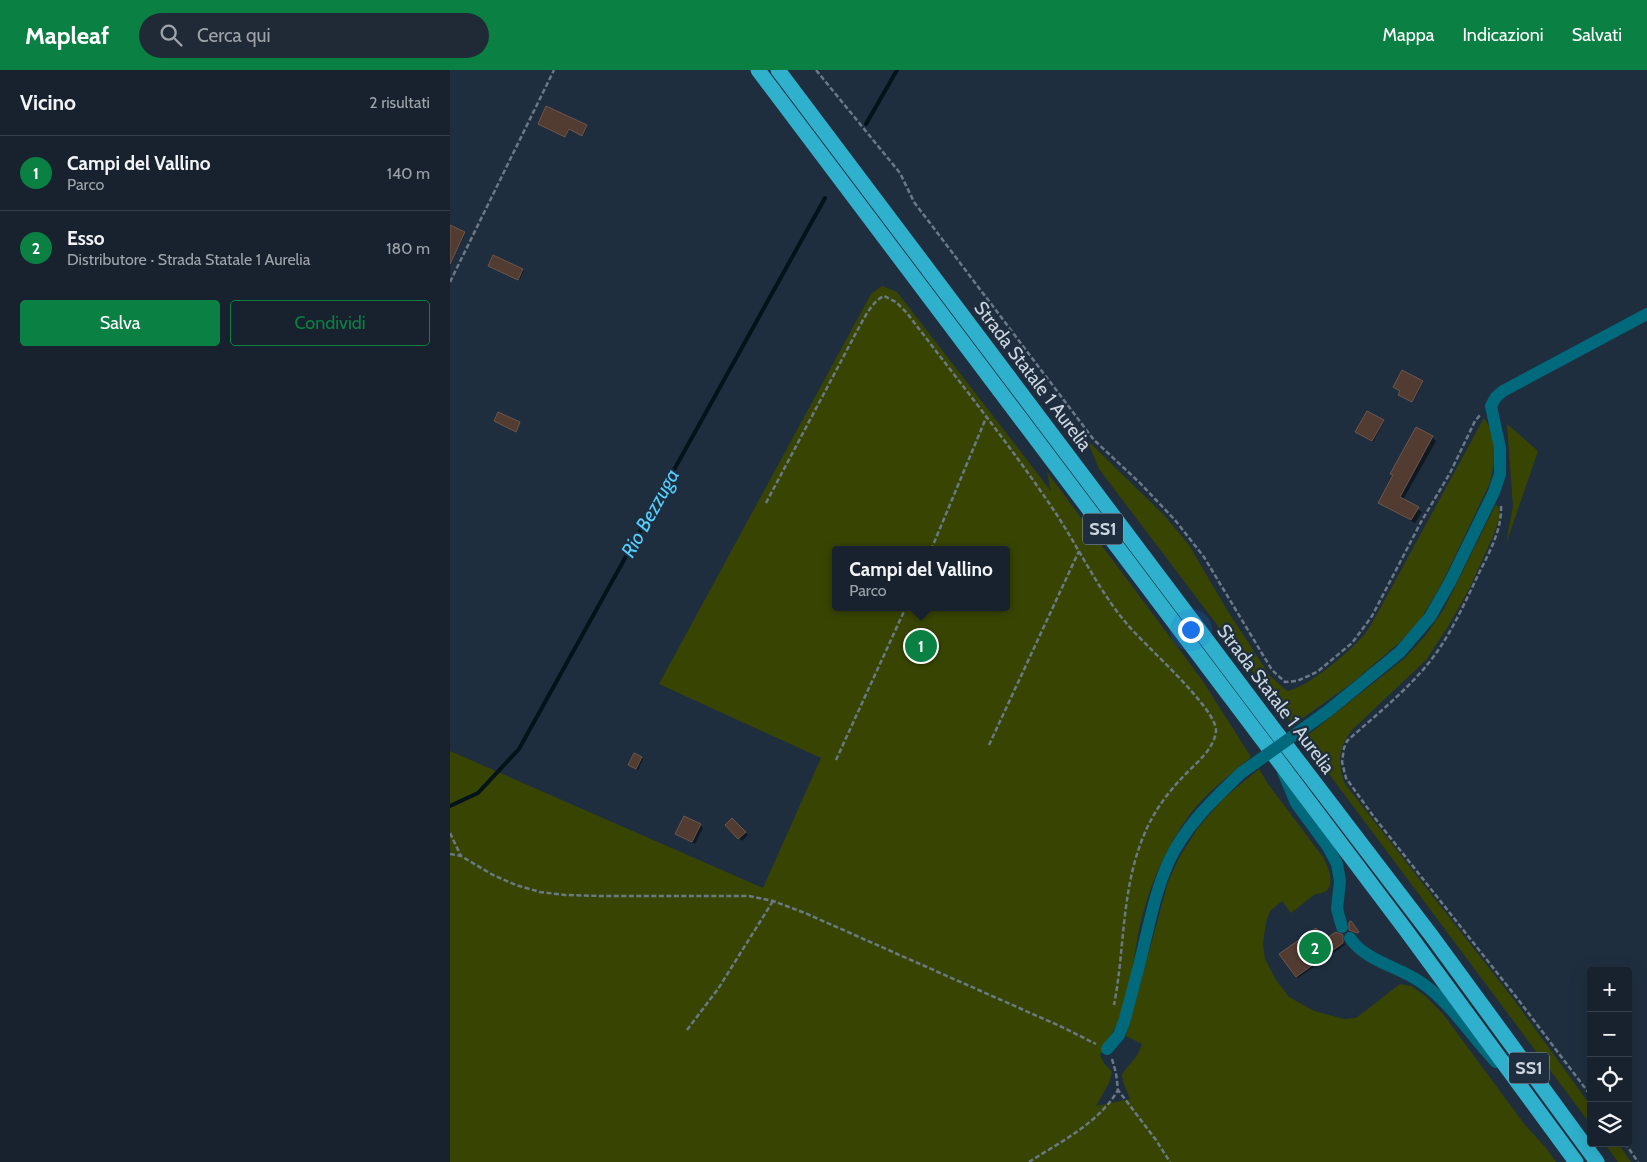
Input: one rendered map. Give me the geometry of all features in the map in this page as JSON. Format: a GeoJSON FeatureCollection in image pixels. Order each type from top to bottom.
{"type":"FeatureCollection","features":[{"type":"Feature","properties":{"kind":"highway","name":"Strada Statale 1 Aurelia"},"geometry":{"type":"LineString","coordinates":[[758,70],[1405,928],[1576,1162]]}},
{"type":"Feature","properties":{"kind":"highway","name":"Strada Statale 1 Aurelia"},"geometry":{"type":"LineString","coordinates":[[778,70],[1431,935],[1597,1162]]}},
{"type":"Feature","properties":{"kind":"street"},"geometry":{"type":"LineString","coordinates":[[1107,1049],[1119,1035],[1124,1022],[1152,912],[1169,860],[1202,812],[1241,773],[1328,711],[1400,652],[1430,617],[1454,574],[1494,492],[1500,474],[1501,461],[1498,433],[1491,406],[1496,397],[1503,391],[1647,314]]}},
{"type":"Feature","properties":{"kind":"street"},"geometry":{"type":"LineString","coordinates":[[1280,763],[1296,803],[1328,847],[1337,864],[1340,881],[1337,909],[1342,927]]}},
{"type":"Feature","properties":{"kind":"street"},"geometry":{"type":"LineString","coordinates":[[1350,938],[1353,944],[1374,958],[1399,969],[1422,983],[1446,1003],[1479,1045],[1533,1101]]}},
{"type":"Feature","properties":{"kind":"path"},"geometry":{"type":"LineString","coordinates":[[450,282],[554,70]]}},
{"type":"Feature","properties":{"kind":"path"},"geometry":{"type":"LineString","coordinates":[[816,70],[900,173],[914,202],[1094,440],[1175,520],[1204,557],[1272,670],[1285,682],[1297,682],[1317,672],[1352,643],[1372,616],[1421,522],[1450,473],[1475,421],[1484,410],[1491,406]]}},
{"type":"Feature","properties":{"kind":"path"},"geometry":{"type":"LineString","coordinates":[[766,503],[857,331],[871,307],[878,299],[884,296],[896,302],[907,313],[1020,461],[1055,512],[1126,624],[1194,694],[1211,715],[1216,725],[1214,741],[1209,750],[1163,800],[1143,836],[1132,872],[1126,903],[1114,1009]]}},
{"type":"Feature","properties":{"kind":"path"},"geometry":{"type":"LineString","coordinates":[[933,546],[986,418]]}},
{"type":"Feature","properties":{"kind":"path"},"geometry":{"type":"LineString","coordinates":[[1494,492],[1501,506],[1498,530],[1473,586],[1445,638],[1416,676],[1346,742],[1342,762],[1346,778],[1374,817],[1517,998],[1587,1091]]}},
{"type":"Feature","properties":{"kind":"path"},"geometry":{"type":"LineString","coordinates":[[989,746],[1079,551]]}},
{"type":"Feature","properties":{"kind":"path"},"geometry":{"type":"LineString","coordinates":[[836,760],[904,611]]}},
{"type":"Feature","properties":{"kind":"path"},"geometry":{"type":"LineString","coordinates":[[450,832],[461,856]]}},
{"type":"Feature","properties":{"kind":"path"},"geometry":{"type":"LineString","coordinates":[[450,854],[461,856],[516,885],[540,892],[593,896],[749,896],[773,901],[805,913],[945,974],[1107,1049],[1114,1062],[1118,1090],[1156,1140],[1170,1162]]}},
{"type":"Feature","properties":{"kind":"path"},"geometry":{"type":"LineString","coordinates":[[687,1030],[718,988],[773,901]]}},
{"type":"Feature","properties":{"kind":"path"},"geometry":{"type":"LineString","coordinates":[[1029,1162],[1095,1117],[1112,1100],[1118,1090]]}},
{"type":"Feature","properties":{"kind":"path"},"geometry":{"type":"LineString","coordinates":[[1628,1147],[1638,1162]]}},
{"type":"Feature","properties":{"kind":"green space"},"geometry":{"type":"Polygon","coordinates":[[[882,286],[897,292],[1051,491],[1047,472],[1202,680],[1251,757],[1204,798],[1190,814],[1181,826],[1159,867],[1140,925],[1124,1007],[1100,1055],[1112,1072],[1109,1083],[1096,1106],[1130,1099],[1122,1074],[1138,1054],[1142,1044],[1126,1036],[1168,882],[1179,858],[1197,829],[1224,798],[1259,769],[1268,784],[1323,857],[1330,879],[1329,888],[1326,891],[1314,895],[1291,913],[1282,901],[1270,911],[1266,922],[1263,943],[1265,959],[1276,980],[1289,997],[1314,1011],[1344,1019],[1356,1018],[1400,984],[1411,986],[1424,995],[1443,1014],[1525,1125],[1556,1162],[450,1162],[450,751],[763,888],[821,758],[659,684],[871,294],[882,286]]]}},
{"type":"Feature","properties":{"kind":"green space"},"geometry":{"type":"Polygon","coordinates":[[[1484,418],[1492,431],[1495,457],[1490,483],[1442,583],[1419,622],[1400,642],[1352,683],[1293,725],[1099,469],[1087,440],[1163,514],[1189,545],[1227,610],[1270,676],[1287,691],[1295,689],[1316,677],[1349,651],[1367,631],[1484,418]]]}},
{"type":"Feature","properties":{"kind":"green space"},"geometry":{"type":"Polygon","coordinates":[[[1507,424],[1538,451],[1506,544],[1513,506],[1507,424]]]}},
{"type":"Feature","properties":{"kind":"green space"},"geometry":{"type":"Polygon","coordinates":[[[1496,504],[1500,517],[1493,536],[1470,587],[1449,625],[1426,660],[1352,730],[1347,737],[1340,756],[1345,784],[1514,1000],[1587,1100],[1587,1120],[1303,739],[1405,658],[1425,636],[1444,609],[1496,504]]]}},
{"type":"Feature","properties":{"kind":"green space"},"geometry":{"type":"Polygon","coordinates":[[[1607,1147],[1621,1147],[1631,1162],[1618,1162],[1607,1147]]]}},
{"type":"Feature","properties":{"kind":"building"},"geometry":{"type":"Polygon","coordinates":[[[546,106],[587,125],[582,136],[569,129],[565,137],[538,124],[546,106]]]}},
{"type":"Feature","properties":{"kind":"building"},"geometry":{"type":"Polygon","coordinates":[[[450,225],[465,232],[450,264],[450,225]]]}},
{"type":"Feature","properties":{"kind":"building"},"geometry":{"type":"Polygon","coordinates":[[[493,255],[523,269],[518,280],[488,266],[493,255]]]}},
{"type":"Feature","properties":{"kind":"building"},"geometry":{"type":"Polygon","coordinates":[[[1402,370],[1423,381],[1412,402],[1398,395],[1400,391],[1393,387],[1402,370]]]}},
{"type":"Feature","properties":{"kind":"building"},"geometry":{"type":"Polygon","coordinates":[[[1367,411],[1384,420],[1372,441],[1355,432],[1367,411]]]}},
{"type":"Feature","properties":{"kind":"building"},"geometry":{"type":"Polygon","coordinates":[[[498,412],[520,422],[516,432],[494,421],[498,412]]]}},
{"type":"Feature","properties":{"kind":"building"},"geometry":{"type":"Polygon","coordinates":[[[1416,427],[1433,436],[1400,497],[1419,507],[1411,520],[1378,503],[1393,475],[1390,474],[1416,427]]]}},
{"type":"Feature","properties":{"kind":"building"},"geometry":{"type":"Polygon","coordinates":[[[634,753],[642,757],[636,769],[628,765],[634,753]]]}},
{"type":"Feature","properties":{"kind":"building"},"geometry":{"type":"Polygon","coordinates":[[[684,816],[701,824],[692,842],[675,834],[684,816]]]}},
{"type":"Feature","properties":{"kind":"building"},"geometry":{"type":"Polygon","coordinates":[[[732,818],[746,832],[738,839],[725,825],[732,818]]]}},
{"type":"Feature","properties":{"kind":"building"},"geometry":{"type":"Polygon","coordinates":[[[1351,921],[1359,932],[1349,930],[1349,922],[1351,921]]]}},
{"type":"Feature","properties":{"kind":"building"},"geometry":{"type":"Polygon","coordinates":[[[1316,928],[1324,940],[1336,932],[1343,935],[1343,943],[1296,977],[1279,954],[1316,928]]]}},
{"type":"Feature","properties":{"kind":"waterway","name":"Rio Bezzuga"},"geometry":{"type":"LineString","coordinates":[[866,124],[897,70]]}},
{"type":"Feature","properties":{"kind":"waterway","name":"Rio Bezzuga"},"geometry":{"type":"LineString","coordinates":[[450,806],[478,793],[519,749],[825,198]]}},
{"type":"Feature","properties":{"kind":"place","name":"Campi del Vallino"},"geometry":{"type":"Point","coordinates":[921,646]}},
{"type":"Feature","properties":{"kind":"place","name":"Esso"},"geometry":{"type":"Point","coordinates":[1315,948]}}]}
